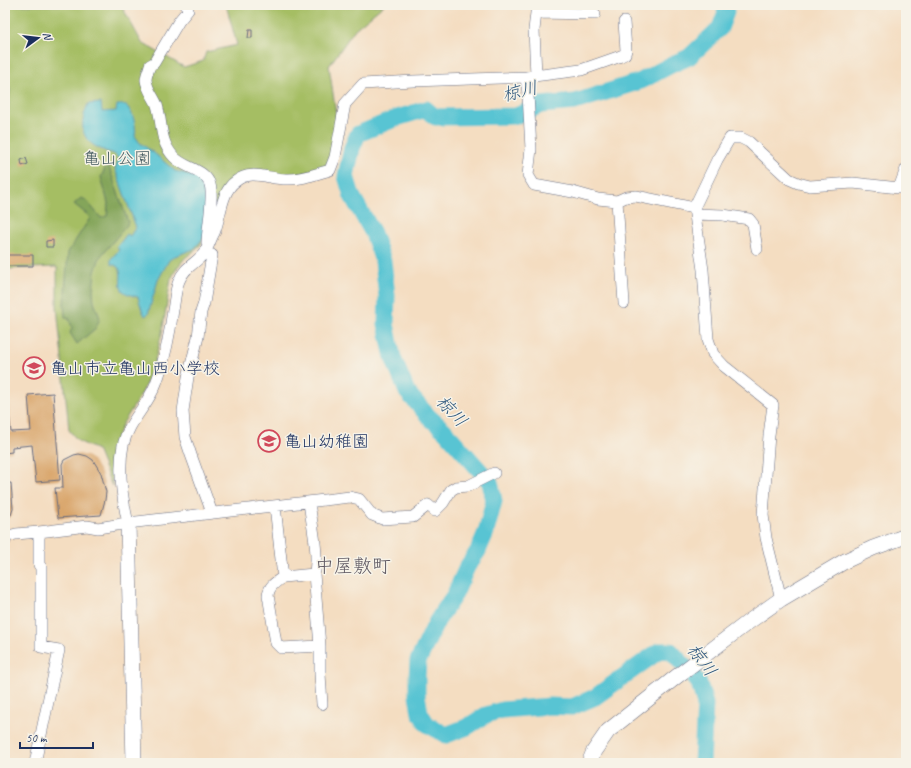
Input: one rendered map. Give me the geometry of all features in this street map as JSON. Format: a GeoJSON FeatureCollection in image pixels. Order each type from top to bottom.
{"type":"FeatureCollection","features":[{"type":"Feature","properties":{"kind":"main road"},"geometry":{"type":"LineString","coordinates":[[128,523],[134,763]]}},
{"type":"Feature","properties":{"kind":"main road"},"geometry":{"type":"LineString","coordinates":[[589,763],[594,751],[608,731],[718,644],[781,599],[844,561],[873,548],[906,536]]}},
{"type":"Feature","properties":{"kind":"street"},"geometry":{"type":"LineString","coordinates":[[186,5],[188,10],[179,20],[154,63],[150,65],[146,81],[148,90],[156,103],[160,115],[164,140],[167,147],[175,158],[204,174],[210,183],[211,194],[206,248],[212,255],[204,303],[201,312],[198,337],[188,376],[182,411],[185,437],[212,513]]}},
{"type":"Feature","properties":{"kind":"street"},"geometry":{"type":"LineString","coordinates":[[595,14],[536,12],[531,76],[528,94],[531,126],[531,148],[528,175],[534,184],[598,199],[617,201],[626,197],[636,196],[694,211],[749,219],[753,224],[757,249]]}},
{"type":"Feature","properties":{"kind":"street"},"geometry":{"type":"LineString","coordinates":[[128,523],[120,470],[123,444],[132,424],[152,393],[159,374],[168,339],[179,280],[184,271],[206,248],[219,219],[225,195],[232,184],[238,179],[250,175],[286,180],[330,170],[335,157],[345,104],[363,84],[531,76],[581,70],[624,54],[626,50],[624,22]]}},
{"type":"Feature","properties":{"kind":"street"},"geometry":{"type":"LineString","coordinates":[[781,599],[762,516],[773,405],[724,366],[713,354],[708,339],[703,270],[694,211],[717,160],[730,138],[741,138],[749,142],[789,179],[810,186],[853,183],[899,188],[906,170]]}},
{"type":"Feature","properties":{"kind":"street"},"geometry":{"type":"LineString","coordinates":[[617,201],[624,303]]}},
{"type":"Feature","properties":{"kind":"street"},"geometry":{"type":"LineString","coordinates":[[5,541],[8,536],[16,534],[87,526],[98,528],[128,523],[350,497],[359,499],[372,515],[382,519],[413,517],[428,505],[436,511],[451,490],[456,487],[468,486],[494,473]]}},
{"type":"Feature","properties":{"kind":"street"},"geometry":{"type":"LineString","coordinates":[[309,502],[315,549],[316,568],[314,574],[320,646],[322,704]]}},
{"type":"Feature","properties":{"kind":"street"},"geometry":{"type":"LineString","coordinates":[[275,506],[283,577]]}},
{"type":"Feature","properties":{"kind":"street"},"geometry":{"type":"LineString","coordinates":[[35,763],[59,650],[41,647],[41,567],[39,565],[39,532]]}},
{"type":"Feature","properties":{"kind":"street"},"geometry":{"type":"LineString","coordinates":[[314,574],[283,577],[273,585],[269,590],[268,595],[276,643],[281,648],[320,646]]}},
{"type":"Feature","properties":{"kind":"green space","name":"亀山公園"},"geometry":{"type":"Polygon","coordinates":[[[5,5],[121,5],[142,43],[184,67],[203,61],[206,52],[237,45],[226,5],[384,5],[355,29],[329,66],[337,121],[332,156],[325,167],[302,174],[237,176],[211,230],[198,248],[185,258],[177,268],[171,279],[162,333],[153,368],[142,393],[118,434],[113,455],[112,486],[97,450],[78,441],[69,430],[57,307],[57,267],[5,269],[5,142],[10,89],[5,81],[5,5]]]}},
{"type":"Feature","properties":{"kind":"green space"},"geometry":{"type":"Polygon","coordinates":[[[106,166],[109,167],[128,222],[100,257],[95,272],[93,290],[94,302],[100,318],[96,328],[77,344],[70,333],[72,328],[69,318],[65,317],[64,304],[68,252],[90,218],[74,204],[81,198],[86,200],[101,218],[107,216],[108,203],[101,177],[106,166]]]}},
{"type":"Feature","properties":{"kind":"water"},"geometry":{"type":"Polygon","coordinates":[[[101,103],[102,112],[116,111],[117,105],[126,106],[131,111],[134,120],[135,136],[140,143],[175,171],[204,181],[208,193],[205,236],[194,249],[175,256],[169,260],[158,280],[148,314],[145,316],[138,297],[128,294],[121,288],[119,268],[111,264],[111,259],[119,250],[117,247],[127,234],[130,236],[136,227],[115,169],[119,159],[117,156],[95,146],[86,137],[84,132],[83,119],[88,104],[101,103]]]}},
{"type":"Feature","properties":{"kind":"building"},"geometry":{"type":"Polygon","coordinates":[[[249,30],[252,30],[252,38],[248,38],[249,30]]]}},
{"type":"Feature","properties":{"kind":"building"},"geometry":{"type":"Polygon","coordinates":[[[26,158],[28,164],[22,166],[21,160],[26,158]]]}},
{"type":"Feature","properties":{"kind":"building"},"geometry":{"type":"Polygon","coordinates":[[[53,240],[53,247],[46,247],[46,241],[53,240]]]}},
{"type":"Feature","properties":{"kind":"building"},"geometry":{"type":"Polygon","coordinates":[[[5,255],[33,255],[33,266],[5,266],[5,255]]]}},
{"type":"Feature","properties":{"kind":"building"},"geometry":{"type":"Polygon","coordinates":[[[53,393],[60,480],[36,482],[32,445],[12,447],[12,452],[5,453],[5,404],[8,403],[11,432],[31,431],[28,395],[53,393]]]}},
{"type":"Feature","properties":{"kind":"building"},"geometry":{"type":"Polygon","coordinates":[[[79,454],[87,456],[93,460],[101,473],[106,492],[101,515],[58,518],[55,488],[63,488],[62,464],[64,460],[79,454]]]}},
{"type":"Feature","properties":{"kind":"building"},"geometry":{"type":"Polygon","coordinates":[[[6,476],[7,483],[11,483],[13,509],[11,515],[5,521],[5,477],[6,476]]]}},
{"type":"Feature","properties":{"kind":"waterway","name":"椋川"},"geometry":{"type":"LineString","coordinates":[[702,763],[705,704],[699,683],[671,651],[659,651],[595,697],[572,707],[550,706],[502,710],[486,715],[467,727],[446,735],[427,724],[420,713],[417,695],[418,661],[437,621],[455,594],[467,567],[478,551],[486,532],[494,501],[490,482],[445,431],[429,417],[407,392],[393,358],[386,324],[387,296],[383,261],[373,233],[352,196],[346,176],[352,148],[358,134],[397,118],[426,109],[435,117],[516,116],[541,105],[575,102],[641,81],[689,57],[720,28],[726,12],[724,5]]}},
{"type":"Feature","properties":{"kind":"place","name":"亀山市立亀山西小学校"},"geometry":{"type":"Point","coordinates":[34,368]}},
{"type":"Feature","properties":{"kind":"place","name":"亀山幼稚園"},"geometry":{"type":"Point","coordinates":[269,441]}},
{"type":"Feature","properties":{"kind":"district","name":"中屋敷町"},"geometry":{"type":"Point","coordinates":[353,565]}}]}
